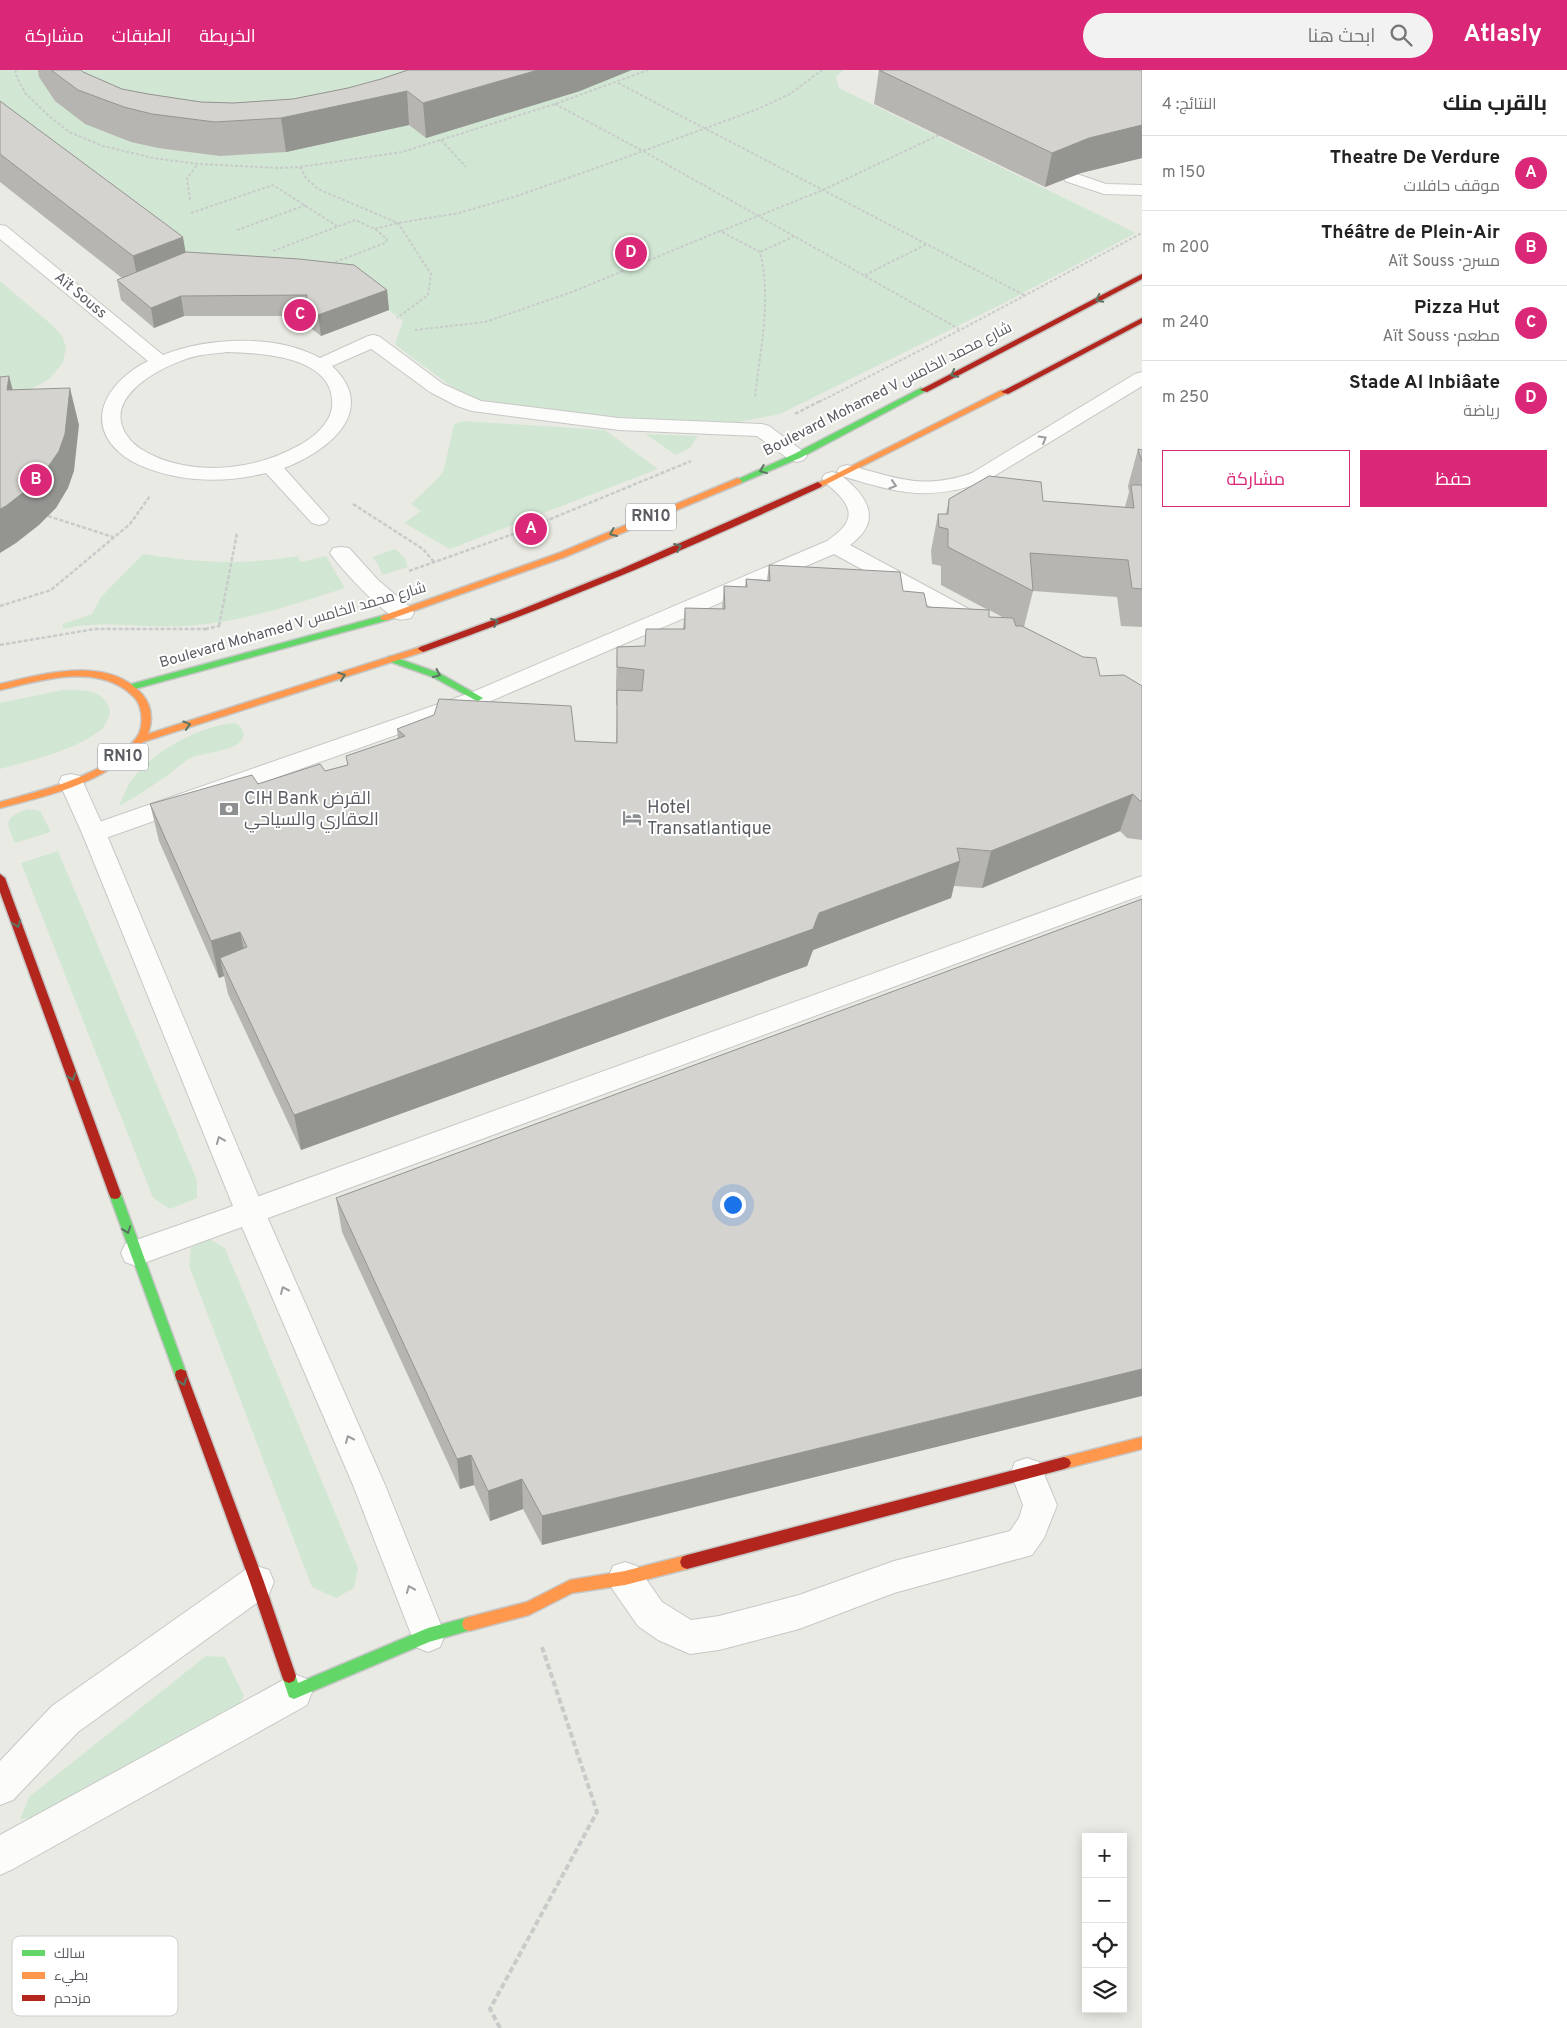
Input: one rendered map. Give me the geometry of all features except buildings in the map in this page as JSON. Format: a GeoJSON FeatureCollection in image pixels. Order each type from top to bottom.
{"type":"FeatureCollection","features":[{"type":"Feature","properties":{"kind":"main road","name":"Boulevard Mohamed V شارع محمد الخامس"},"geometry":{"type":"LineString","coordinates":[[131,687],[403,613],[562,555],[797,456],[1142,276]]}},
{"type":"Feature","properties":{"kind":"main road","name":"RN10"},"geometry":{"type":"LineString","coordinates":[[140,740],[457,637],[590,584],[766,510],[1045,373],[1142,320]]}},
{"type":"Feature","properties":{"kind":"main road"},"geometry":{"type":"LineString","coordinates":[[391,659],[424,668],[453,682],[478,698]]}},
{"type":"Feature","properties":{"kind":"main road"},"geometry":{"type":"LineString","coordinates":[[0,687],[83,674],[110,677],[131,687]]}},
{"type":"Feature","properties":{"kind":"main road","name":"RN10"},"geometry":{"type":"LineString","coordinates":[[0,805],[71,782],[123,757],[140,740],[147,720],[144,702],[131,687]]}},
{"type":"Feature","properties":{"kind":"main road"},"geometry":{"type":"LineString","coordinates":[[0,878],[257,1582],[294,1692],[428,1635],[529,1608],[570,1586],[625,1578],[1142,1443]]}},
{"type":"Feature","properties":{"kind":"street"},"geometry":{"type":"LineString","coordinates":[[1071,177],[1104,189],[1142,190]]}},
{"type":"Feature","properties":{"kind":"street","name":"Aït Souss"},"geometry":{"type":"LineString","coordinates":[[0,230],[160,362]]}},
{"type":"Feature","properties":{"kind":"street"},"geometry":{"type":"LineString","coordinates":[[319,365],[373,340],[437,390],[463,403],[479,407],[619,424],[755,429],[797,456]]}},
{"type":"Feature","properties":{"kind":"street"},"geometry":{"type":"LineString","coordinates":[[227,346],[262,347],[293,354],[319,365],[337,382],[343,403],[336,424],[316,444],[286,461],[248,471],[208,474],[170,470],[138,458],[118,440],[110,420],[116,398],[133,378],[160,362],[192,351],[227,346]]}},
{"type":"Feature","properties":{"kind":"street"},"geometry":{"type":"LineString","coordinates":[[839,475],[902,488],[938,489],[961,485],[979,477],[1142,378]]}},
{"type":"Feature","properties":{"kind":"street"},"geometry":{"type":"LineString","coordinates":[[270,465],[319,519]]}},
{"type":"Feature","properties":{"kind":"street"},"geometry":{"type":"LineString","coordinates":[[94,833],[478,698],[835,546],[849,538],[858,527],[861,514],[857,502],[839,475]]}},
{"type":"Feature","properties":{"kind":"street"},"geometry":{"type":"LineString","coordinates":[[835,546],[1002,636]]}},
{"type":"Feature","properties":{"kind":"street"},"geometry":{"type":"LineString","coordinates":[[341,553],[370,585],[403,613]]}},
{"type":"Feature","properties":{"kind":"street"},"geometry":{"type":"LineString","coordinates":[[71,782],[94,833],[250,1212],[369,1485],[428,1635]]}},
{"type":"Feature","properties":{"kind":"street"},"geometry":{"type":"LineString","coordinates":[[136,1253],[1142,885]]}},
{"type":"Feature","properties":{"kind":"street"},"geometry":{"type":"LineString","coordinates":[[625,1578],[650,1614],[670,1628],[690,1638],[719,1633],[799,1612],[894,1577],[1020,1544],[1032,1527],[1040,1505],[1027,1473]]}},
{"type":"Feature","properties":{"kind":"street"},"geometry":{"type":"LineString","coordinates":[[0,1787],[65,1718],[257,1582]]}},
{"type":"Feature","properties":{"kind":"street"},"geometry":{"type":"LineString","coordinates":[[0,1856],[294,1692]]}},
{"type":"Feature","properties":{"kind":"path"},"geometry":{"type":"LineString","coordinates":[[16,70],[15,73],[26,93],[48,115],[69,132],[104,146],[153,158],[199,164],[280,168],[300,168],[402,152],[555,104],[648,70]]}},
{"type":"Feature","properties":{"kind":"path"},"geometry":{"type":"LineString","coordinates":[[375,230],[398,223],[459,213],[514,197],[707,129],[790,94],[822,70]]}},
{"type":"Feature","properties":{"kind":"path"},"geometry":{"type":"LineString","coordinates":[[618,82],[1024,295]]}},
{"type":"Feature","properties":{"kind":"path"},"geometry":{"type":"LineString","coordinates":[[555,104],[760,216],[959,329]]}},
{"type":"Feature","properties":{"kind":"path"},"geometry":{"type":"LineString","coordinates":[[413,330],[485,322],[572,292],[824,190],[938,135]]}},
{"type":"Feature","properties":{"kind":"path"},"geometry":{"type":"LineString","coordinates":[[441,140],[466,167]]}},
{"type":"Feature","properties":{"kind":"path"},"geometry":{"type":"LineString","coordinates":[[190,200],[187,178],[195,165],[199,164]]}},
{"type":"Feature","properties":{"kind":"path"},"geometry":{"type":"LineString","coordinates":[[300,168],[306,178],[318,189],[398,223],[431,274],[428,295],[395,319]]}},
{"type":"Feature","properties":{"kind":"path"},"geometry":{"type":"LineString","coordinates":[[191,213],[271,185],[276,186],[337,226]]}},
{"type":"Feature","properties":{"kind":"path"},"geometry":{"type":"LineString","coordinates":[[237,230],[306,205]]}},
{"type":"Feature","properties":{"kind":"path"},"geometry":{"type":"LineString","coordinates":[[273,251],[357,220],[387,239],[385,243],[329,265]]}},
{"type":"Feature","properties":{"kind":"path"},"geometry":{"type":"LineString","coordinates":[[720,231],[760,252],[767,277],[766,316],[755,399],[755,429],[960,330],[1142,233]]}},
{"type":"Feature","properties":{"kind":"path"},"geometry":{"type":"LineString","coordinates":[[760,252],[795,236]]}},
{"type":"Feature","properties":{"kind":"path"},"geometry":{"type":"LineString","coordinates":[[864,275],[927,244]]}},
{"type":"Feature","properties":{"kind":"path"},"geometry":{"type":"LineString","coordinates":[[370,585],[536,525],[691,461]]}},
{"type":"Feature","properties":{"kind":"path"},"geometry":{"type":"LineString","coordinates":[[0,606],[51,590],[130,524],[170,470]]}},
{"type":"Feature","properties":{"kind":"path"},"geometry":{"type":"LineString","coordinates":[[353,504],[424,549],[434,562]]}},
{"type":"Feature","properties":{"kind":"path"},"geometry":{"type":"LineString","coordinates":[[48,516],[114,537]]}},
{"type":"Feature","properties":{"kind":"path"},"geometry":{"type":"LineString","coordinates":[[219,626],[238,533]]}},
{"type":"Feature","properties":{"kind":"path"},"geometry":{"type":"LineString","coordinates":[[0,645],[29,638],[95,629],[205,629],[227,625]]}},
{"type":"Feature","properties":{"kind":"path"},"geometry":{"type":"LineString","coordinates":[[205,629],[223,662]]}},
{"type":"Feature","properties":{"kind":"path"},"geometry":{"type":"LineString","coordinates":[[500,2028],[490,2009],[597,1812],[529,1608]]}},
{"type":"Feature","properties":{"kind":"green space"},"geometry":{"type":"Polygon","coordinates":[[[0,70],[844,70],[836,77],[839,88],[1136,233],[1008,301],[780,414],[733,423],[672,421],[492,407],[471,401],[395,344],[403,321],[356,285],[189,272],[0,129],[0,70]]]}},
{"type":"Feature","properties":{"kind":"green space"},"geometry":{"type":"Polygon","coordinates":[[[0,281],[52,325],[62,336],[66,347],[63,363],[48,380],[29,390],[0,414],[0,281]]]}},
{"type":"Feature","properties":{"kind":"green space"},"geometry":{"type":"Polygon","coordinates":[[[464,421],[605,430],[658,469],[450,549],[404,523],[421,511],[411,504],[441,475],[454,424],[464,421]]]}},
{"type":"Feature","properties":{"kind":"green space"},"geometry":{"type":"Polygon","coordinates":[[[645,434],[698,436],[690,448],[676,455],[645,434]]]}},
{"type":"Feature","properties":{"kind":"green space"},"geometry":{"type":"Polygon","coordinates":[[[395,549],[405,558],[408,567],[382,575],[378,564],[372,557],[395,549]]]}},
{"type":"Feature","properties":{"kind":"green space"},"geometry":{"type":"Polygon","coordinates":[[[143,554],[221,562],[258,561],[298,556],[301,562],[326,556],[345,588],[266,612],[206,624],[170,627],[109,624],[63,629],[63,624],[92,614],[101,597],[143,554]]]}},
{"type":"Feature","properties":{"kind":"green space"},"geometry":{"type":"Polygon","coordinates":[[[62,690],[92,692],[104,699],[110,713],[101,730],[78,744],[0,769],[0,703],[62,690]]]}},
{"type":"Feature","properties":{"kind":"green space"},"geometry":{"type":"Polygon","coordinates":[[[235,723],[242,728],[244,733],[243,738],[237,744],[193,757],[119,806],[129,784],[161,752],[206,729],[235,723]]]}},
{"type":"Feature","properties":{"kind":"green space"},"geometry":{"type":"Polygon","coordinates":[[[28,809],[40,811],[51,832],[15,843],[9,830],[9,821],[14,815],[28,809]]]}},
{"type":"Feature","properties":{"kind":"green space"},"geometry":{"type":"Polygon","coordinates":[[[58,851],[197,1180],[197,1198],[170,1209],[153,1198],[21,863],[58,851]]]}},
{"type":"Feature","properties":{"kind":"green space"},"geometry":{"type":"Polygon","coordinates":[[[210,1239],[225,1248],[358,1568],[354,1588],[336,1598],[312,1587],[189,1266],[191,1247],[210,1239]]]}},
{"type":"Feature","properties":{"kind":"green space"},"geometry":{"type":"Polygon","coordinates":[[[206,1656],[225,1657],[244,1696],[230,1719],[39,1817],[20,1819],[29,1797],[206,1656]]]}},
{"type":"Feature","properties":{"kind":"traffic: fast"},"geometry":{"type":"LineString","coordinates":[[738,481],[797,456],[924,390]]}},
{"type":"Feature","properties":{"kind":"traffic: fast"},"geometry":{"type":"LineString","coordinates":[[131,687],[385,618]]}},
{"type":"Feature","properties":{"kind":"traffic: fast"},"geometry":{"type":"LineString","coordinates":[[391,659],[436,675],[478,698]]}},
{"type":"Feature","properties":{"kind":"traffic: fast"},"geometry":{"type":"LineString","coordinates":[[115,1194],[181,1375]]}},
{"type":"Feature","properties":{"kind":"traffic: fast"},"geometry":{"type":"LineString","coordinates":[[289,1676],[294,1692],[428,1635],[469,1624]]}},
{"type":"Feature","properties":{"kind":"traffic: slow"},"geometry":{"type":"LineString","coordinates":[[818,485],[1005,392]]}},
{"type":"Feature","properties":{"kind":"traffic: slow"},"geometry":{"type":"LineString","coordinates":[[385,618],[562,555],[738,481]]}},
{"type":"Feature","properties":{"kind":"traffic: slow"},"geometry":{"type":"LineString","coordinates":[[140,740],[423,649]]}},
{"type":"Feature","properties":{"kind":"traffic: slow"},"geometry":{"type":"LineString","coordinates":[[0,687],[50,676],[85,673],[118,681],[136,694],[144,705],[146,712],[144,734],[126,754],[111,765],[75,782],[0,805]]}},
{"type":"Feature","properties":{"kind":"traffic: slow"},"geometry":{"type":"LineString","coordinates":[[1064,1463],[1142,1443]]}},
{"type":"Feature","properties":{"kind":"traffic: slow"},"geometry":{"type":"LineString","coordinates":[[469,1624],[529,1608],[570,1587],[625,1578],[687,1562]]}},
{"type":"Feature","properties":{"kind":"traffic: jam"},"geometry":{"type":"LineString","coordinates":[[924,390],[1142,276]]}},
{"type":"Feature","properties":{"kind":"traffic: jam"},"geometry":{"type":"LineString","coordinates":[[1005,392],[1142,320]]}},
{"type":"Feature","properties":{"kind":"traffic: jam"},"geometry":{"type":"LineString","coordinates":[[423,649],[523,612],[622,572],[721,530],[818,485]]}},
{"type":"Feature","properties":{"kind":"traffic: jam"},"geometry":{"type":"LineString","coordinates":[[0,878],[115,1194]]}},
{"type":"Feature","properties":{"kind":"traffic: jam"},"geometry":{"type":"LineString","coordinates":[[181,1375],[257,1582],[289,1676]]}},
{"type":"Feature","properties":{"kind":"traffic: jam"},"geometry":{"type":"LineString","coordinates":[[687,1562],[1064,1463]]}},
{"type":"Feature","properties":{"kind":"place","name":"Stade Al Inbiâate"},"geometry":{"type":"Point","coordinates":[631,253]}},
{"type":"Feature","properties":{"kind":"place","name":"Pizza Hut"},"geometry":{"type":"Point","coordinates":[300,315]}},
{"type":"Feature","properties":{"kind":"place","name":"Théâtre de Plein-Air"},"geometry":{"type":"Point","coordinates":[36,480]}},
{"type":"Feature","properties":{"kind":"place","name":"Theatre De Verdure"},"geometry":{"type":"Point","coordinates":[531,529]}},
{"type":"Feature","properties":{"kind":"place","name":"CIH Bank القرض العقاري والسياحي"},"geometry":{"type":"Point","coordinates":[229,809]}},
{"type":"Feature","properties":{"kind":"place","name":"Hotel Transatlantique"},"geometry":{"type":"Point","coordinates":[632,818]}}]}
